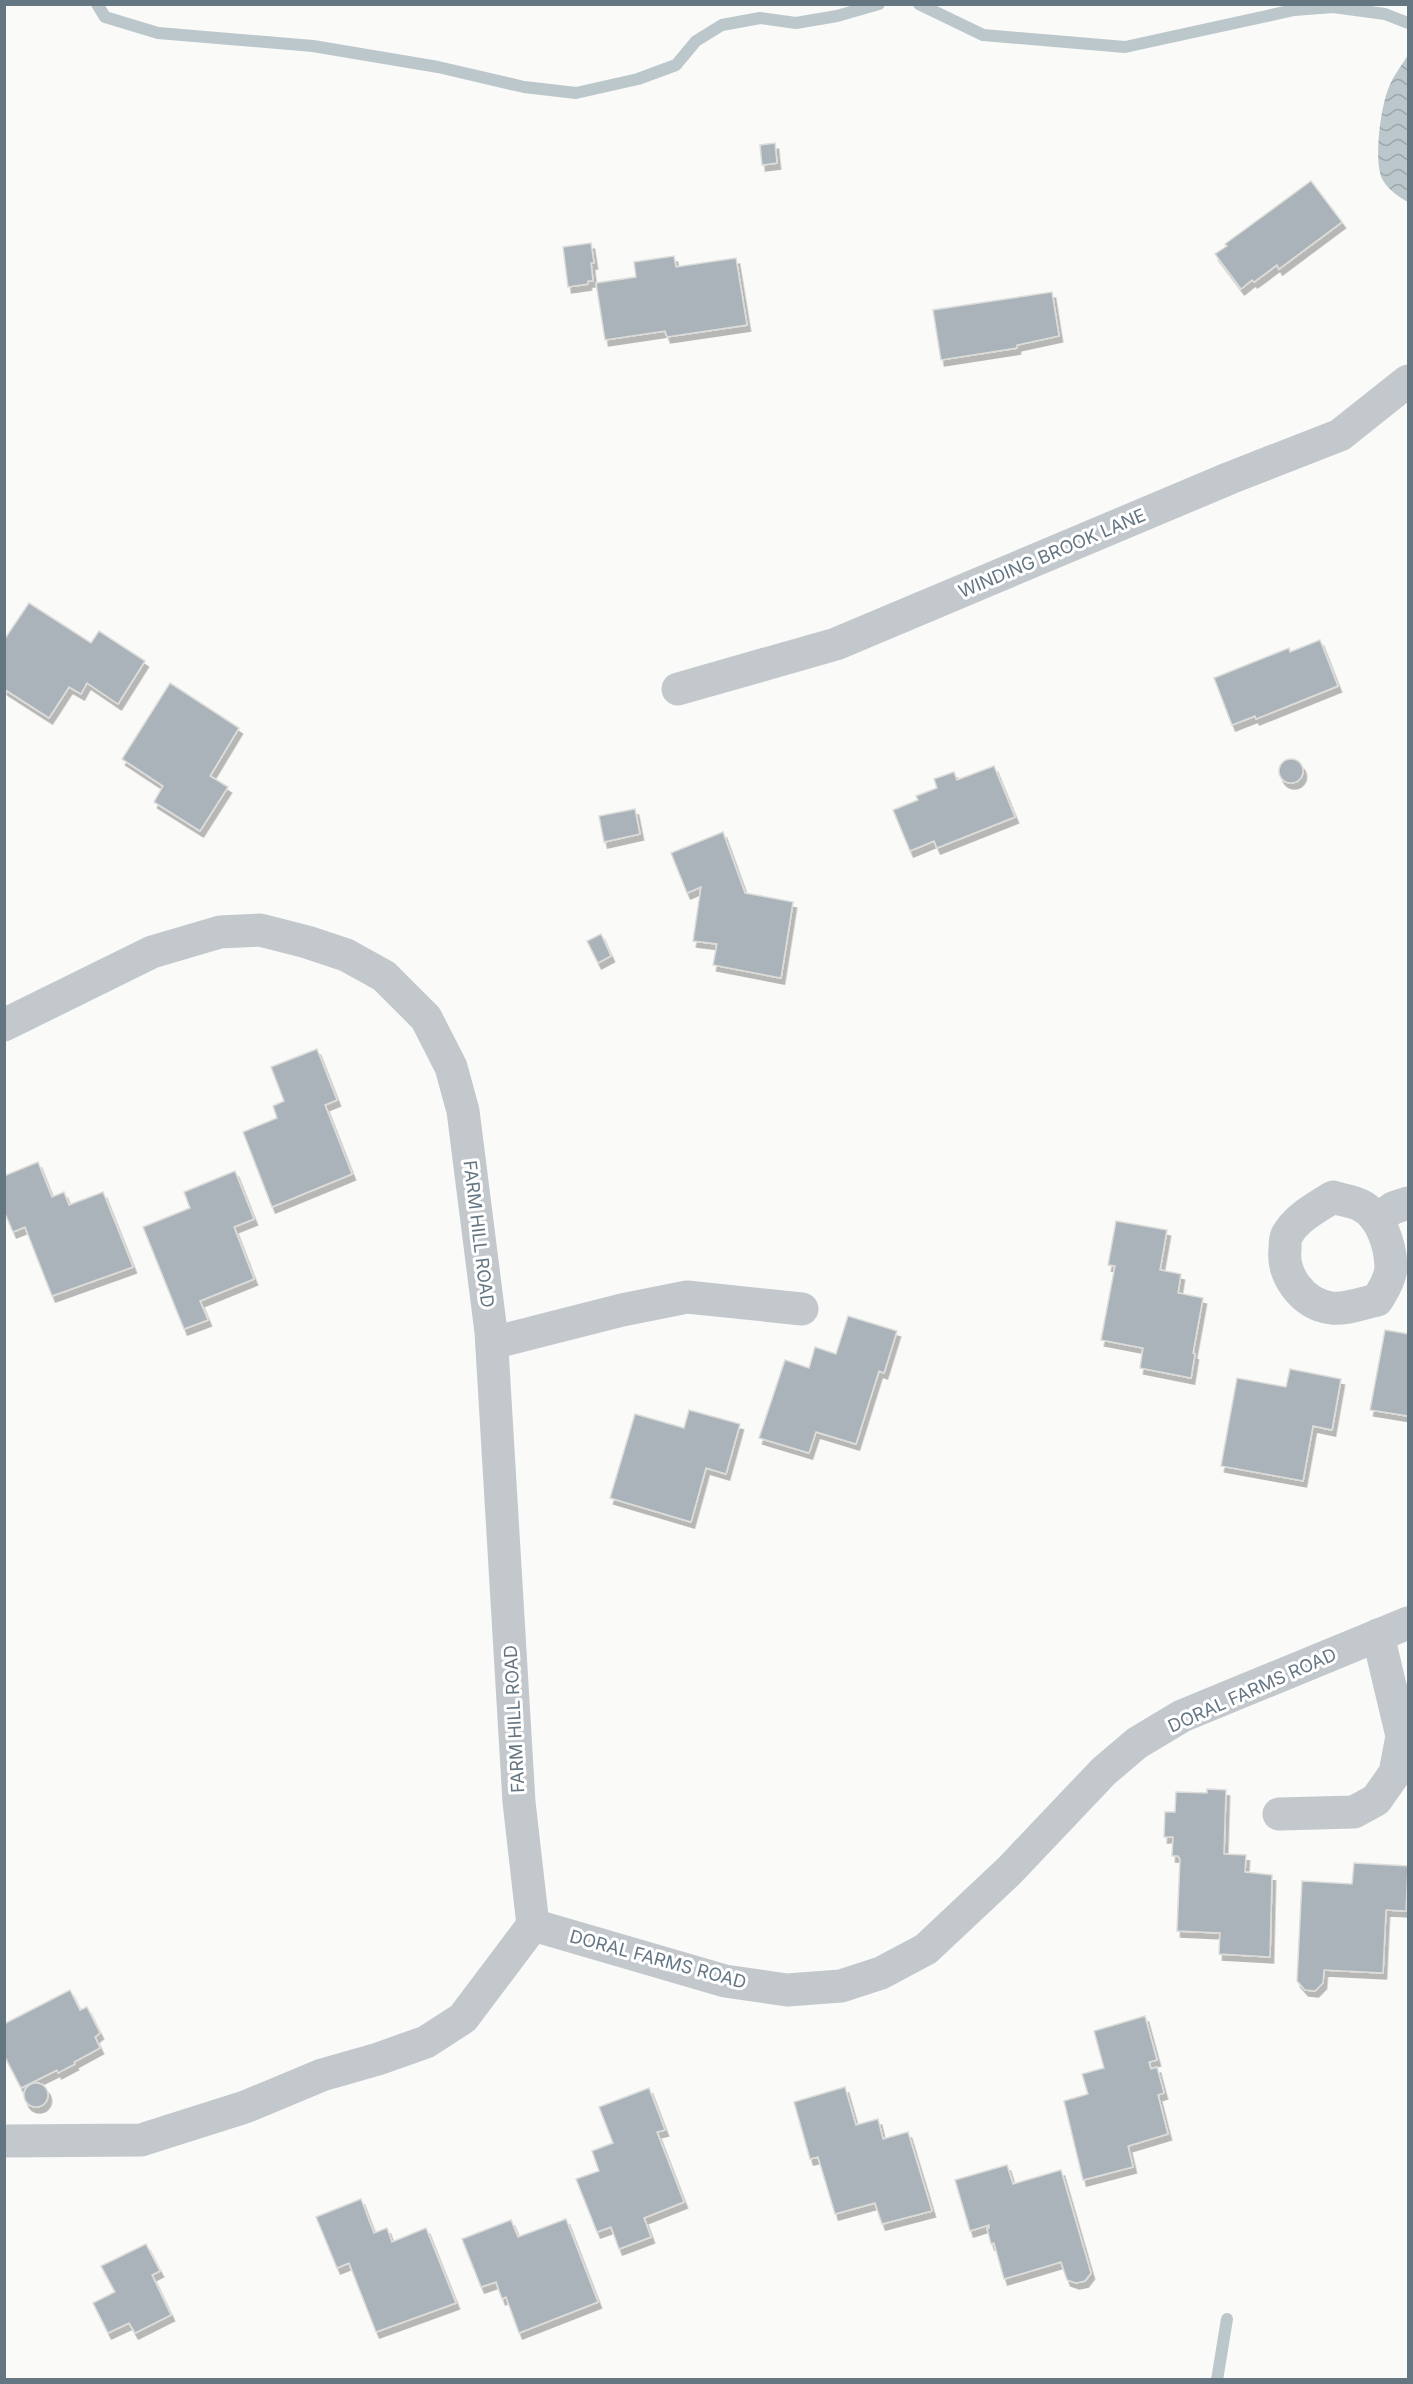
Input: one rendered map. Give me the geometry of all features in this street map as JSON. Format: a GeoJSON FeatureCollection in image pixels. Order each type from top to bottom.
{"type":"FeatureCollection","features":[{"type":"Feature","properties":{"kind":"street","name":"WINDING BROOK LANE"},"geometry":{"type":"LineString","coordinates":[[678,689],[836,644],[1230,478],[1340,435],[1408,381]]}},
{"type":"Feature","properties":{"kind":"street","name":"FARM HILL ROAD"},"geometry":{"type":"LineString","coordinates":[[4,1025],[152,952],[220,932],[260,930],[308,942],[346,956],[384,976],[426,1018],[451,1067],[463,1110],[492,1342],[519,1802],[533,1925]]}},
{"type":"Feature","properties":{"kind":"street"},"geometry":{"type":"LineString","coordinates":[[1378,1219],[1393,1208],[1408,1203]]}},
{"type":"Feature","properties":{"kind":"street"},"geometry":{"type":"LineString","coordinates":[[492,1342],[622,1310],[687,1297],[802,1309]]}},
{"type":"Feature","properties":{"kind":"street","name":"DORAL FARMS ROAD"},"geometry":{"type":"LineString","coordinates":[[533,1925],[725,1981],[787,1990],[841,1986],[871,1976],[926,1949],[1010,1870],[1104,1771],[1137,1743],[1182,1716],[1408,1623]]}},
{"type":"Feature","properties":{"kind":"street"},"geometry":{"type":"LineString","coordinates":[[1279,1814],[1354,1812],[1376,1800],[1395,1773],[1402,1736],[1378,1635]]}},
{"type":"Feature","properties":{"kind":"street"},"geometry":{"type":"LineString","coordinates":[[4,2141],[141,2140],[245,2107],[322,2075],[426,2042],[463,2018],[533,1925]]}},
{"type":"Feature","properties":{"kind":"water"},"geometry":{"type":"Polygon","coordinates":[[[1408,55],[1408,202],[1395,194],[1384,182],[1380,174],[1378,149],[1386,95],[1408,55]]]}},
{"type":"Feature","properties":{"kind":"building"},"geometry":{"type":"Polygon","coordinates":[[[775,143],[777,163],[762,165],[760,145],[775,143]]]}},
{"type":"Feature","properties":{"kind":"building"},"geometry":{"type":"Polygon","coordinates":[[[1311,181],[1342,222],[1279,269],[1277,265],[1241,289],[1215,254],[1227,246],[1225,244],[1311,181]]]}},
{"type":"Feature","properties":{"kind":"building"},"geometry":{"type":"Polygon","coordinates":[[[591,243],[594,263],[591,263],[593,281],[568,287],[563,247],[591,243]]]}},
{"type":"Feature","properties":{"kind":"building"},"geometry":{"type":"Polygon","coordinates":[[[674,256],[676,267],[736,258],[747,325],[667,337],[665,331],[605,340],[596,283],[636,277],[634,262],[674,256]]]}},
{"type":"Feature","properties":{"kind":"building"},"geometry":{"type":"Polygon","coordinates":[[[1052,292],[1059,336],[1017,345],[1017,348],[941,360],[933,310],[1052,292]]]}},
{"type":"Feature","properties":{"kind":"building"},"geometry":{"type":"Polygon","coordinates":[[[29,603],[91,643],[99,631],[145,661],[118,704],[87,683],[81,694],[69,687],[49,718],[4,689],[4,640],[29,603]]]}},
{"type":"Feature","properties":{"kind":"building"},"geometry":{"type":"Polygon","coordinates":[[[1320,640],[1338,686],[1256,719],[1255,716],[1232,725],[1214,678],[1289,648],[1290,652],[1320,640]]]}},
{"type":"Feature","properties":{"kind":"building"},"geometry":{"type":"Polygon","coordinates":[[[170,683],[239,728],[210,776],[228,787],[200,831],[154,802],[163,786],[122,759],[170,683]]]}},
{"type":"Feature","properties":{"kind":"building"},"geometry":{"type":"Polygon","coordinates":[[[1291,759],[1296,760],[1302,766],[1302,776],[1296,782],[1291,783],[1286,782],[1280,776],[1279,771],[1280,766],[1286,760],[1291,759]]]}},
{"type":"Feature","properties":{"kind":"building"},"geometry":{"type":"Polygon","coordinates":[[[994,766],[1015,817],[937,848],[934,841],[910,851],[893,810],[918,800],[916,796],[937,788],[934,779],[954,772],[957,780],[994,766]]]}},
{"type":"Feature","properties":{"kind":"building"},"geometry":{"type":"Polygon","coordinates":[[[635,809],[640,834],[604,842],[599,816],[635,809]]]}},
{"type":"Feature","properties":{"kind":"building"},"geometry":{"type":"Polygon","coordinates":[[[723,832],[745,893],[793,902],[781,978],[713,965],[717,944],[693,941],[701,887],[687,893],[671,853],[723,832]]]}},
{"type":"Feature","properties":{"kind":"building"},"geometry":{"type":"Polygon","coordinates":[[[601,934],[611,956],[598,963],[587,941],[601,934]]]}},
{"type":"Feature","properties":{"kind":"building"},"geometry":{"type":"Polygon","coordinates":[[[317,1049],[337,1100],[325,1105],[352,1174],[272,1207],[243,1132],[277,1118],[273,1106],[284,1101],[271,1067],[317,1049]]]}},
{"type":"Feature","properties":{"kind":"building"},"geometry":{"type":"Polygon","coordinates":[[[38,1162],[52,1197],[64,1192],[69,1205],[103,1192],[133,1267],[52,1296],[25,1227],[13,1232],[4,1211],[4,1176],[38,1162]]]}},
{"type":"Feature","properties":{"kind":"building"},"geometry":{"type":"Polygon","coordinates":[[[235,1171],[254,1219],[234,1227],[254,1279],[200,1301],[208,1320],[184,1329],[143,1227],[190,1208],[184,1192],[235,1171]]]}},
{"type":"Feature","properties":{"kind":"building"},"geometry":{"type":"Polygon","coordinates":[[[1116,1221],[1167,1230],[1160,1270],[1181,1274],[1178,1293],[1203,1298],[1191,1378],[1140,1368],[1143,1348],[1101,1340],[1115,1266],[1108,1265],[1116,1221]]]}},
{"type":"Feature","properties":{"kind":"building"},"geometry":{"type":"Polygon","coordinates":[[[848,1316],[897,1331],[884,1373],[879,1371],[856,1444],[816,1432],[809,1453],[759,1438],[785,1360],[809,1368],[815,1347],[836,1354],[848,1316]]]}},
{"type":"Feature","properties":{"kind":"building"},"geometry":{"type":"Polygon","coordinates":[[[1385,1330],[1408,1334],[1408,1416],[1370,1410],[1385,1330]]]}},
{"type":"Feature","properties":{"kind":"building"},"geometry":{"type":"Polygon","coordinates":[[[1290,1369],[1341,1379],[1332,1430],[1313,1426],[1303,1481],[1221,1466],[1237,1378],[1286,1387],[1290,1369]]]}},
{"type":"Feature","properties":{"kind":"building"},"geometry":{"type":"Polygon","coordinates":[[[689,1410],[740,1424],[726,1474],[706,1468],[691,1522],[610,1498],[635,1414],[684,1428],[689,1410]]]}},
{"type":"Feature","properties":{"kind":"building"},"geometry":{"type":"Polygon","coordinates":[[[1207,1789],[1226,1790],[1224,1854],[1246,1855],[1245,1872],[1272,1875],[1270,1957],[1219,1954],[1220,1933],[1177,1931],[1180,1859],[1178,1856],[1172,1856],[1173,1837],[1164,1837],[1165,1812],[1175,1812],[1176,1792],[1207,1793],[1207,1789]]]}},
{"type":"Feature","properties":{"kind":"building"},"geometry":{"type":"Polygon","coordinates":[[[1354,1863],[1408,1866],[1406,1911],[1386,1910],[1383,1973],[1324,1970],[1323,1983],[1315,1991],[1305,1990],[1297,1981],[1302,1881],[1352,1884],[1354,1863]]]}},
{"type":"Feature","properties":{"kind":"building"},"geometry":{"type":"Polygon","coordinates":[[[70,1990],[80,2010],[87,2007],[100,2033],[95,2037],[100,2048],[58,2073],[57,2070],[21,2088],[4,2055],[4,2024],[70,1990]]]}},
{"type":"Feature","properties":{"kind":"building"},"geometry":{"type":"Polygon","coordinates":[[[1145,2016],[1157,2060],[1149,2062],[1151,2069],[1157,2067],[1164,2093],[1158,2095],[1168,2134],[1128,2146],[1133,2167],[1083,2180],[1064,2101],[1088,2094],[1082,2074],[1104,2068],[1094,2031],[1145,2016]]]}},
{"type":"Feature","properties":{"kind":"building"},"geometry":{"type":"Polygon","coordinates":[[[36,2083],[41,2084],[47,2090],[47,2100],[41,2106],[36,2107],[31,2106],[25,2100],[24,2095],[25,2090],[31,2084],[36,2083]]]}},
{"type":"Feature","properties":{"kind":"building"},"geometry":{"type":"Polygon","coordinates":[[[845,2087],[856,2125],[878,2119],[883,2139],[908,2132],[932,2211],[882,2224],[875,2203],[835,2214],[818,2157],[810,2159],[794,2102],[845,2087]]]}},
{"type":"Feature","properties":{"kind":"building"},"geometry":{"type":"Polygon","coordinates":[[[649,2088],[665,2130],[657,2132],[684,2202],[644,2218],[651,2237],[619,2249],[611,2227],[597,2232],[576,2179],[599,2171],[592,2151],[613,2143],[599,2107],[649,2088]]]}},
{"type":"Feature","properties":{"kind":"building"},"geometry":{"type":"Polygon","coordinates":[[[1007,2165],[1013,2184],[1061,2170],[1091,2273],[1085,2281],[1076,2283],[1067,2280],[1061,2262],[1004,2279],[994,2243],[991,2244],[987,2228],[989,2225],[970,2231],[955,2180],[1007,2165]]]}},
{"type":"Feature","properties":{"kind":"building"},"geometry":{"type":"Polygon","coordinates":[[[361,2199],[374,2233],[387,2228],[392,2242],[426,2228],[456,2303],[376,2332],[349,2263],[337,2268],[316,2217],[361,2199]]]}},
{"type":"Feature","properties":{"kind":"building"},"geometry":{"type":"Polygon","coordinates":[[[566,2219],[598,2302],[519,2333],[506,2297],[502,2299],[496,2282],[481,2287],[462,2239],[511,2220],[518,2237],[566,2219]]]}},
{"type":"Feature","properties":{"kind":"building"},"geometry":{"type":"Polygon","coordinates":[[[146,2244],[160,2271],[152,2275],[171,2315],[135,2333],[129,2323],[108,2333],[93,2303],[115,2292],[101,2266],[146,2244]]]}},
{"type":"Feature","properties":{"kind":"waterway"},"geometry":{"type":"LineString","coordinates":[[97,4],[105,17],[158,33],[313,46],[438,67],[524,87],[576,93],[638,79],[676,65],[696,41],[722,25],[760,18],[796,23],[837,16],[879,4]]}},
{"type":"Feature","properties":{"kind":"waterway"},"geometry":{"type":"LineString","coordinates":[[919,4],[983,35],[1125,47],[1294,10],[1333,7],[1385,14],[1408,23]]}},
{"type":"Feature","properties":{"kind":"waterway"},"geometry":{"type":"LineString","coordinates":[[1217,2380],[1227,2319]]}}]}
